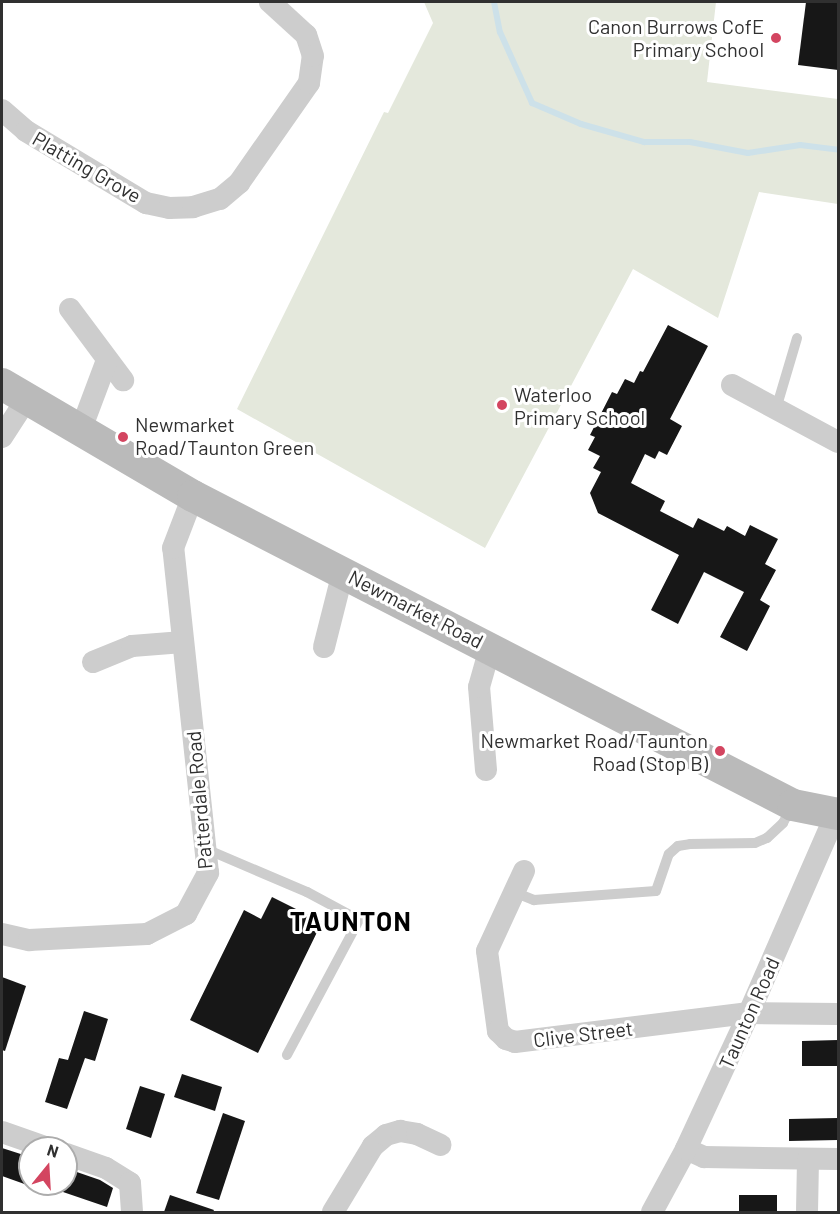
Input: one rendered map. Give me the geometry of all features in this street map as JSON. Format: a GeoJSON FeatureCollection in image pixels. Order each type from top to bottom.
{"type":"FeatureCollection","features":[{"type":"Feature","properties":{"kind":"street","name":"Platting Grove"},"geometry":{"type":"LineString","coordinates":[[2,110],[26,131],[146,203],[169,208],[193,207],[220,199],[239,183],[309,83],[313,56],[306,35],[270,2]]}},
{"type":"Feature","properties":{"kind":"street"},"geometry":{"type":"LineString","coordinates":[[70,309],[123,380]]}},
{"type":"Feature","properties":{"kind":"street"},"geometry":{"type":"LineString","coordinates":[[80,432],[107,360]]}},
{"type":"Feature","properties":{"kind":"street"},"geometry":{"type":"LineString","coordinates":[[732,385],[838,442]]}},
{"type":"Feature","properties":{"kind":"street"},"geometry":{"type":"LineString","coordinates":[[2,437],[14,392]]}},
{"type":"Feature","properties":{"kind":"street","name":"Newmarket Road"},"geometry":{"type":"LineString","coordinates":[[14,392],[193,496],[792,805],[838,812]]}},
{"type":"Feature","properties":{"kind":"street","name":"Patterdale Road"},"geometry":{"type":"LineString","coordinates":[[2,934],[29,940],[147,934],[186,914],[208,873],[173,548],[193,496]]}},
{"type":"Feature","properties":{"kind":"street"},"geometry":{"type":"LineString","coordinates":[[324,647],[343,572]]}},
{"type":"Feature","properties":{"kind":"street"},"geometry":{"type":"LineString","coordinates":[[93,662],[132,646],[183,642]]}},
{"type":"Feature","properties":{"kind":"street"},"geometry":{"type":"LineString","coordinates":[[486,770],[479,687],[490,648]]}},
{"type":"Feature","properties":{"kind":"street","name":"Taunton Road"},"geometry":{"type":"LineString","coordinates":[[652,1212],[686,1149],[838,812]]}},
{"type":"Feature","properties":{"kind":"street","name":"Clive Street"},"geometry":{"type":"LineString","coordinates":[[524,871],[487,951],[498,1030],[506,1039],[515,1042],[749,1013],[838,1014]]}},
{"type":"Feature","properties":{"kind":"street"},"geometry":{"type":"LineString","coordinates":[[333,1212],[373,1146],[386,1135],[400,1131],[417,1134],[441,1145]]}},
{"type":"Feature","properties":{"kind":"street"},"geometry":{"type":"LineString","coordinates":[[2,1132],[18,1138]]}},
{"type":"Feature","properties":{"kind":"street"},"geometry":{"type":"LineString","coordinates":[[686,1149],[704,1157],[838,1159]]}},
{"type":"Feature","properties":{"kind":"street"},"geometry":{"type":"LineString","coordinates":[[78,1158],[106,1168],[130,1183],[132,1212]]}},
{"type":"Feature","properties":{"kind":"street"},"geometry":{"type":"LineString","coordinates":[[807,1212],[808,1160]]}},
{"type":"Feature","properties":{"kind":"lane"},"geometry":{"type":"LineString","coordinates":[[776,409],[797,338]]}},
{"type":"Feature","properties":{"kind":"lane"},"geometry":{"type":"LineString","coordinates":[[514,892],[534,900],[656,891],[669,854],[678,846],[755,843],[767,838],[783,823],[792,805]]}},
{"type":"Feature","properties":{"kind":"lane"},"geometry":{"type":"LineString","coordinates":[[206,849],[308,892],[359,920],[287,1055]]}},
{"type":"Feature","properties":{"kind":"shaded area"},"geometry":{"type":"Polygon","coordinates":[[[424,2],[716,2],[707,82],[838,99],[838,204],[759,192],[718,318],[633,269],[485,548],[237,409],[384,112],[388,113],[433,23],[424,2]]]}},
{"type":"Feature","properties":{"kind":"building"},"geometry":{"type":"Polygon","coordinates":[[[806,2],[838,2],[838,70],[798,65],[806,2]]]}},
{"type":"Feature","properties":{"kind":"building"},"geometry":{"type":"Polygon","coordinates":[[[668,325],[708,346],[670,419],[682,426],[667,455],[659,451],[655,459],[645,454],[631,483],[665,501],[660,511],[693,528],[698,518],[724,531],[727,526],[745,536],[750,525],[778,539],[765,564],[776,570],[760,600],[770,606],[747,651],[720,637],[744,592],[704,572],[678,624],[651,610],[679,555],[598,513],[590,493],[601,472],[593,468],[600,456],[588,450],[595,437],[590,435],[612,392],[617,394],[625,379],[634,383],[640,371],[643,372],[668,325]]]}},
{"type":"Feature","properties":{"kind":"building"},"geometry":{"type":"Polygon","coordinates":[[[272,897],[322,922],[258,1053],[190,1020],[244,910],[261,919],[272,897]]]}},
{"type":"Feature","properties":{"kind":"building"},"geometry":{"type":"Polygon","coordinates":[[[2,977],[26,986],[5,1051],[2,1050],[2,977]]]}},
{"type":"Feature","properties":{"kind":"building"},"geometry":{"type":"Polygon","coordinates":[[[84,1011],[108,1019],[95,1061],[85,1058],[67,1109],[45,1102],[59,1058],[68,1060],[84,1011]]]}},
{"type":"Feature","properties":{"kind":"building"},"geometry":{"type":"Polygon","coordinates":[[[838,1040],[838,1066],[802,1066],[802,1041],[838,1040]]]}},
{"type":"Feature","properties":{"kind":"building"},"geometry":{"type":"Polygon","coordinates":[[[182,1074],[222,1087],[215,1111],[174,1097],[182,1074]]]}},
{"type":"Feature","properties":{"kind":"building"},"geometry":{"type":"Polygon","coordinates":[[[140,1086],[165,1094],[151,1138],[126,1129],[140,1086]]]}},
{"type":"Feature","properties":{"kind":"building"},"geometry":{"type":"Polygon","coordinates":[[[223,1113],[245,1121],[219,1200],[196,1193],[223,1113]]]}},
{"type":"Feature","properties":{"kind":"building"},"geometry":{"type":"Polygon","coordinates":[[[838,1118],[838,1140],[789,1141],[789,1119],[838,1118]]]}},
{"type":"Feature","properties":{"kind":"building"},"geometry":{"type":"Polygon","coordinates":[[[2,1148],[18,1153],[18,1182],[2,1176],[2,1148]]]}},
{"type":"Feature","properties":{"kind":"building"},"geometry":{"type":"Polygon","coordinates":[[[78,1172],[100,1180],[113,1188],[107,1207],[75,1196],[78,1196],[78,1172]]]}},
{"type":"Feature","properties":{"kind":"building"},"geometry":{"type":"Polygon","coordinates":[[[170,1195],[214,1210],[213,1212],[164,1212],[170,1195]]]}},
{"type":"Feature","properties":{"kind":"building"},"geometry":{"type":"Polygon","coordinates":[[[739,1195],[777,1195],[777,1212],[739,1212],[739,1195]]]}},
{"type":"Feature","properties":{"kind":"waterway"},"geometry":{"type":"LineString","coordinates":[[494,2],[500,32],[532,103],[581,124],[644,142],[690,142],[748,153],[800,145],[838,150]]}},
{"type":"Feature","properties":{"kind":"place","name":"Canon Burrows CofE Primary School"},"geometry":{"type":"Point","coordinates":[776,38]}},
{"type":"Feature","properties":{"kind":"place","name":"Waterloo Primary School"},"geometry":{"type":"Point","coordinates":[502,405]}},
{"type":"Feature","properties":{"kind":"place","name":"Newmarket Road/Taunton Green"},"geometry":{"type":"Point","coordinates":[123,437]}},
{"type":"Feature","properties":{"kind":"place","name":"Newmarket Road/Taunton Road (Stop B)"},"geometry":{"type":"Point","coordinates":[720,751]}},
{"type":"Feature","properties":{"kind":"district","name":"TAUNTON"},"geometry":{"type":"Point","coordinates":[351,921]}}]}
